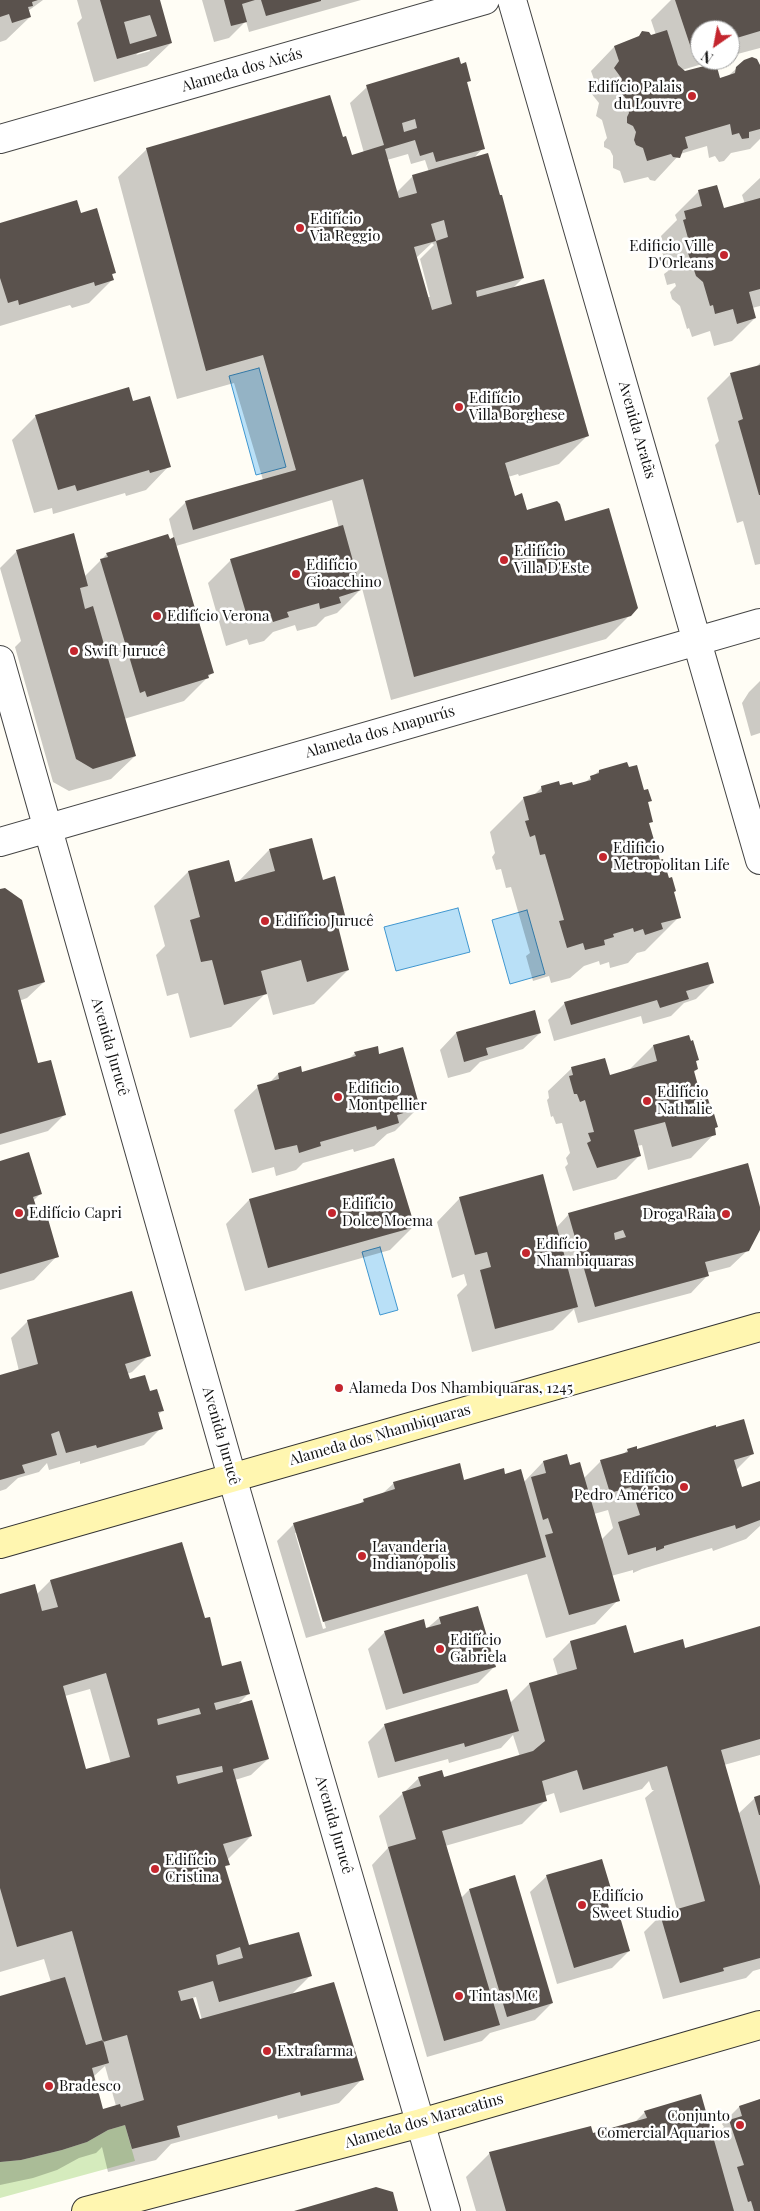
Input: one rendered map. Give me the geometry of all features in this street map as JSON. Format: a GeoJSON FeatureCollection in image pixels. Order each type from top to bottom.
{"type":"FeatureCollection","features":[{"type":"Feature","properties":{"kind":"street","name":"Alameda dos Aicás"},"geometry":{"type":"LineString","coordinates":[[0,139],[484,0]]}},
{"type":"Feature","properties":{"kind":"street","name":"Avenida Aratãs"},"geometry":{"type":"LineString","coordinates":[[512,0],[760,860]]}},
{"type":"Feature","properties":{"kind":"street","name":"Alameda dos Anapurús"},"geometry":{"type":"LineString","coordinates":[[0,842],[760,622]]}},
{"type":"Feature","properties":{"kind":"street","name":"Avenida Jurucê"},"geometry":{"type":"LineString","coordinates":[[0,660],[232,1477],[422,2123],[446,2211]]}},
{"type":"Feature","properties":{"kind":"street","name":"Alameda dos Nhambiquaras"},"geometry":{"type":"LineString","coordinates":[[0,1544],[760,1327]]}},
{"type":"Feature","properties":{"kind":"street","name":"Alameda dos Maracatins"},"geometry":{"type":"LineString","coordinates":[[86,2211],[422,2123],[760,2025]]}},
{"type":"Feature","properties":{"kind":"green space"},"geometry":{"type":"Polygon","coordinates":[[[125,2125],[135,2161],[0,2198],[0,2162],[21,2160],[62,2150],[87,2142],[108,2130],[125,2125]]]}},
{"type":"Feature","properties":{"kind":"water"},"geometry":{"type":"Polygon","coordinates":[[[259,368],[286,467],[256,475],[229,376],[259,368]]]}},
{"type":"Feature","properties":{"kind":"water"},"geometry":{"type":"Polygon","coordinates":[[[458,908],[470,952],[396,971],[384,927],[458,908]]]}},
{"type":"Feature","properties":{"kind":"water"},"geometry":{"type":"Polygon","coordinates":[[[527,910],[545,974],[510,984],[492,920],[527,910]]]}},
{"type":"Feature","properties":{"kind":"water"},"geometry":{"type":"Polygon","coordinates":[[[380,1247],[398,1310],[380,1315],[362,1252],[380,1247]]]}},
{"type":"Feature","properties":{"kind":"building"},"geometry":{"type":"Polygon","coordinates":[[[0,0],[38,0],[32,2],[33,6],[28,7],[31,17],[12,23],[9,14],[0,17],[0,0]]]}},
{"type":"Feature","properties":{"kind":"building"},"geometry":{"type":"Polygon","coordinates":[[[100,0],[160,0],[172,43],[117,59],[100,0]],[[150,15],[124,22],[130,44],[157,36],[150,15]]]}},
{"type":"Feature","properties":{"kind":"building"},"geometry":{"type":"Polygon","coordinates":[[[224,0],[255,0],[242,4],[247,22],[231,26],[224,0]]]}},
{"type":"Feature","properties":{"kind":"building"},"geometry":{"type":"Polygon","coordinates":[[[261,0],[321,0],[321,1],[266,16],[261,0]]]}},
{"type":"Feature","properties":{"kind":"building"},"geometry":{"type":"Polygon","coordinates":[[[675,0],[760,0],[760,31],[740,37],[740,20],[690,20],[690,45],[675,0]]]}},
{"type":"Feature","properties":{"kind":"building","name":"Edifício Palais du Louvre"},"geometry":{"type":"Polygon","coordinates":[[[667,30],[678,65],[685,71],[718,70],[720,78],[735,73],[736,70],[740,70],[740,64],[744,60],[752,57],[757,59],[760,65],[760,129],[749,132],[749,138],[742,139],[739,133],[732,135],[730,124],[685,137],[688,148],[683,150],[680,158],[673,157],[671,154],[647,161],[643,148],[636,145],[634,140],[636,132],[633,126],[627,123],[629,113],[625,97],[619,92],[622,79],[614,68],[619,61],[614,46],[639,36],[642,31],[649,32],[651,35],[667,30]]]}},
{"type":"Feature","properties":{"kind":"building"},"geometry":{"type":"Polygon","coordinates":[[[459,57],[461,64],[466,62],[471,81],[467,82],[485,149],[436,162],[433,152],[420,156],[415,140],[385,149],[399,198],[417,193],[412,175],[488,153],[500,195],[502,195],[524,278],[476,291],[477,297],[544,279],[589,436],[505,463],[515,496],[522,493],[527,510],[557,501],[560,504],[565,521],[609,508],[638,608],[631,616],[414,677],[363,479],[193,530],[185,501],[296,470],[263,355],[206,371],[146,148],[330,95],[343,137],[346,136],[352,155],[384,145],[366,85],[459,57]],[[415,119],[402,123],[404,132],[417,128],[415,119]],[[444,220],[431,224],[436,241],[448,237],[444,220]],[[436,241],[414,247],[432,310],[452,304],[436,241]]]}},
{"type":"Feature","properties":{"kind":"building","name":"Edificio Ville D'Orleans"},"geometry":{"type":"Polygon","coordinates":[[[717,185],[724,208],[760,198],[760,289],[749,292],[756,318],[737,324],[733,309],[715,314],[713,305],[710,306],[703,282],[696,276],[693,267],[700,266],[698,260],[691,262],[687,250],[691,249],[683,220],[686,219],[684,211],[702,206],[698,190],[717,185]]]}},
{"type":"Feature","properties":{"kind":"building"},"geometry":{"type":"Polygon","coordinates":[[[77,200],[81,213],[97,208],[116,273],[112,274],[114,280],[95,286],[94,282],[19,305],[18,300],[8,303],[0,278],[0,223],[77,200]]]}},
{"type":"Feature","properties":{"kind":"building"},"geometry":{"type":"Polygon","coordinates":[[[760,365],[759,495],[738,421],[743,419],[730,373],[760,365]]]}},
{"type":"Feature","properties":{"kind":"building"},"geometry":{"type":"Polygon","coordinates":[[[129,387],[133,401],[150,396],[171,467],[150,473],[149,470],[77,491],[75,485],[58,490],[35,415],[129,387]]]}},
{"type":"Feature","properties":{"kind":"building","name":"Edifício Gioacchino"},"geometry":{"type":"Polygon","coordinates":[[[343,525],[361,590],[339,597],[341,603],[320,609],[319,603],[287,612],[289,617],[273,622],[271,616],[249,623],[230,559],[343,525]]]}},
{"type":"Feature","properties":{"kind":"building"},"geometry":{"type":"Polygon","coordinates":[[[74,533],[88,586],[80,588],[85,609],[93,606],[136,756],[93,769],[76,759],[16,550],[74,533]]]}},
{"type":"Feature","properties":{"kind":"building","name":"Edifício Verona"},"geometry":{"type":"Polygon","coordinates":[[[168,534],[170,539],[174,537],[214,673],[208,675],[209,678],[147,697],[145,691],[140,693],[100,559],[108,557],[106,553],[168,534]]]}},
{"type":"Feature","properties":{"kind":"building","name":"Edificio Metropolitan Life"},"geometry":{"type":"Polygon","coordinates":[[[627,762],[629,767],[637,765],[644,790],[648,789],[652,801],[648,802],[653,822],[649,823],[660,860],[663,859],[669,878],[672,877],[681,918],[661,923],[663,929],[645,935],[643,929],[634,932],[633,928],[613,934],[614,937],[604,940],[605,945],[585,950],[583,943],[567,948],[559,921],[564,920],[545,854],[540,855],[535,835],[530,837],[525,821],[529,820],[523,797],[542,792],[541,786],[559,781],[560,785],[572,782],[573,785],[591,780],[590,776],[599,773],[599,770],[627,762]]]}},
{"type":"Feature","properties":{"kind":"building","name":"Edifício Jurucê"},"geometry":{"type":"Polygon","coordinates":[[[312,838],[323,880],[335,876],[346,919],[337,922],[349,970],[307,982],[301,960],[261,971],[267,994],[224,1005],[212,960],[201,962],[190,920],[200,917],[188,871],[229,860],[235,882],[275,871],[269,849],[312,838]]]}},
{"type":"Feature","properties":{"kind":"building"},"geometry":{"type":"Polygon","coordinates":[[[5,888],[22,900],[45,982],[18,990],[38,1063],[51,1060],[66,1115],[0,1134],[0,889],[5,888]]]}},
{"type":"Feature","properties":{"kind":"building"},"geometry":{"type":"Polygon","coordinates":[[[708,962],[714,983],[686,991],[689,999],[660,1008],[657,1000],[571,1025],[564,1002],[708,962]]]}},
{"type":"Feature","properties":{"kind":"building"},"geometry":{"type":"Polygon","coordinates":[[[535,1010],[541,1033],[486,1048],[488,1055],[464,1062],[456,1032],[535,1010]]]}},
{"type":"Feature","properties":{"kind":"building","name":"Edifício Nathalie"},"geometry":{"type":"Polygon","coordinates":[[[689,1035],[691,1041],[693,1040],[699,1060],[696,1061],[698,1069],[694,1071],[702,1100],[708,1099],[712,1107],[718,1127],[715,1128],[716,1135],[672,1147],[665,1122],[634,1130],[641,1156],[597,1168],[587,1143],[591,1141],[588,1133],[594,1132],[585,1100],[580,1102],[577,1094],[574,1094],[569,1076],[573,1075],[571,1067],[605,1058],[610,1075],[657,1061],[653,1045],[689,1035]]]}},
{"type":"Feature","properties":{"kind":"building","name":"Edificio Montpellier"},"geometry":{"type":"Polygon","coordinates":[[[378,1046],[379,1054],[403,1047],[420,1108],[397,1115],[399,1123],[377,1130],[376,1126],[320,1142],[321,1146],[299,1153],[297,1145],[275,1150],[257,1085],[279,1079],[278,1073],[301,1066],[302,1072],[356,1056],[354,1052],[378,1046]]]}},
{"type":"Feature","properties":{"kind":"building","name":"Edifício Capri"},"geometry":{"type":"Polygon","coordinates":[[[29,1152],[42,1194],[33,1197],[39,1215],[46,1212],[59,1257],[0,1274],[0,1161],[29,1152]]]}},
{"type":"Feature","properties":{"kind":"building","name":"Edifício Dolce Moema"},"geometry":{"type":"Polygon","coordinates":[[[394,1158],[415,1227],[268,1268],[249,1199],[394,1158]]]}},
{"type":"Feature","properties":{"kind":"building"},"geometry":{"type":"Polygon","coordinates":[[[748,1163],[760,1207],[760,1230],[749,1251],[705,1262],[709,1276],[595,1307],[568,1213],[748,1163]],[[623,1230],[614,1233],[615,1240],[626,1237],[623,1230]]]}},
{"type":"Feature","properties":{"kind":"building","name":"Edifício Nhambiquaras"},"geometry":{"type":"Polygon","coordinates":[[[543,1174],[578,1307],[495,1329],[480,1270],[491,1267],[487,1252],[475,1255],[459,1197],[543,1174]]]}},
{"type":"Feature","properties":{"kind":"building"},"geometry":{"type":"Polygon","coordinates":[[[132,1291],[151,1356],[125,1364],[130,1379],[145,1375],[150,1391],[157,1389],[164,1411],[158,1412],[163,1429],[97,1448],[96,1445],[66,1453],[59,1431],[51,1434],[57,1455],[22,1465],[25,1473],[0,1480],[0,1375],[38,1364],[27,1320],[132,1291]]]}},
{"type":"Feature","properties":{"kind":"building","name":"Edifício Pedro Américo"},"geometry":{"type":"Polygon","coordinates":[[[744,1419],[754,1454],[734,1460],[742,1487],[760,1481],[760,1520],[736,1529],[735,1525],[664,1546],[664,1548],[656,1551],[656,1547],[628,1555],[618,1522],[640,1515],[631,1487],[610,1493],[600,1460],[628,1452],[627,1449],[637,1446],[637,1449],[716,1425],[716,1427],[744,1419]]]}},
{"type":"Feature","properties":{"kind":"building"},"geometry":{"type":"Polygon","coordinates":[[[567,1454],[570,1465],[580,1462],[620,1601],[569,1615],[545,1535],[553,1533],[548,1518],[543,1520],[531,1477],[546,1473],[543,1461],[567,1454]]]}},
{"type":"Feature","properties":{"kind":"building"},"geometry":{"type":"Polygon","coordinates":[[[460,1463],[464,1480],[504,1468],[505,1474],[521,1469],[546,1557],[323,1622],[293,1523],[364,1502],[363,1499],[395,1489],[393,1482],[460,1463]]]}},
{"type":"Feature","properties":{"kind":"building"},"geometry":{"type":"Polygon","coordinates":[[[182,1542],[205,1618],[210,1617],[222,1666],[241,1661],[250,1694],[214,1703],[216,1710],[252,1700],[269,1759],[233,1769],[252,1836],[223,1844],[230,1865],[225,1866],[249,1945],[299,1932],[312,1976],[219,2002],[213,1981],[178,1991],[181,2001],[193,1998],[200,2019],[334,1982],[364,2080],[301,2096],[300,2092],[177,2126],[180,2137],[132,2149],[125,2125],[108,2130],[87,2142],[62,2150],[21,2160],[0,2162],[0,1996],[65,1977],[86,2045],[102,2040],[72,1931],[17,1947],[0,1888],[0,1594],[35,1584],[42,1611],[58,1607],[50,1580],[182,1542]],[[106,1673],[63,1686],[86,1769],[130,1757],[106,1673]],[[199,1708],[157,1719],[158,1725],[201,1714],[199,1708]],[[222,1766],[176,1776],[178,1784],[223,1772],[222,1766]],[[240,1947],[216,1955],[218,1965],[243,1958],[240,1947]],[[127,2035],[103,2042],[109,2063],[92,2068],[103,2109],[120,2104],[121,2107],[144,2100],[127,2035]]]}},
{"type":"Feature","properties":{"kind":"building","name":"Edifício Gabriela"},"geometry":{"type":"Polygon","coordinates":[[[478,1606],[496,1667],[403,1694],[384,1631],[424,1619],[426,1628],[441,1624],[439,1617],[478,1606]]]}},
{"type":"Feature","properties":{"kind":"building"},"geometry":{"type":"Polygon","coordinates":[[[626,1625],[634,1653],[683,1639],[685,1648],[760,1626],[760,1739],[721,1750],[760,1886],[760,1958],[723,1968],[724,1971],[680,1983],[660,1914],[705,1901],[667,1766],[583,1790],[577,1770],[542,1781],[547,1801],[442,1831],[500,2025],[444,2041],[388,1847],[416,1839],[402,1792],[421,1786],[418,1777],[442,1770],[444,1777],[533,1751],[545,1741],[529,1683],[577,1669],[570,1641],[626,1625]]]}},
{"type":"Feature","properties":{"kind":"building"},"geometry":{"type":"Polygon","coordinates":[[[507,1689],[519,1731],[465,1747],[464,1743],[395,1762],[384,1724],[507,1689]]]}},
{"type":"Feature","properties":{"kind":"building"},"geometry":{"type":"Polygon","coordinates":[[[760,1795],[760,1815],[759,1815],[754,1797],[760,1795]]]}},
{"type":"Feature","properties":{"kind":"building","name":"Edifício Sweet Studio"},"geometry":{"type":"Polygon","coordinates":[[[602,1859],[612,1892],[605,1893],[612,1919],[620,1917],[630,1951],[574,1968],[546,1875],[602,1859]]]}},
{"type":"Feature","properties":{"kind":"building"},"geometry":{"type":"Polygon","coordinates":[[[515,1875],[553,2003],[507,2017],[469,1889],[515,1875]]]}},
{"type":"Feature","properties":{"kind":"building"},"geometry":{"type":"Polygon","coordinates":[[[701,2094],[734,2211],[506,2211],[489,2152],[591,2126],[593,2133],[647,2118],[644,2111],[701,2094]]]}},
{"type":"Feature","properties":{"kind":"building"},"geometry":{"type":"Polygon","coordinates":[[[760,2099],[760,2211],[754,2211],[751,2201],[748,2202],[737,2167],[744,2165],[729,2120],[742,2116],[739,2106],[760,2099]]]}},
{"type":"Feature","properties":{"kind":"building"},"geometry":{"type":"Polygon","coordinates":[[[376,2187],[393,2192],[398,2211],[294,2211],[376,2187]]]}},
{"type":"Feature","properties":{"kind":"place","name":"Edifício Palais du Louvre"},"geometry":{"type":"Point","coordinates":[692,96]}},
{"type":"Feature","properties":{"kind":"place","name":"Edifício Via Reggio"},"geometry":{"type":"Point","coordinates":[300,228]}},
{"type":"Feature","properties":{"kind":"place","name":"Edificio Ville D'Orleans"},"geometry":{"type":"Point","coordinates":[724,255]}},
{"type":"Feature","properties":{"kind":"place","name":"Edifício Villa Borghese"},"geometry":{"type":"Point","coordinates":[459,407]}},
{"type":"Feature","properties":{"kind":"place","name":"Edifício Villa D'Este"},"geometry":{"type":"Point","coordinates":[504,560]}},
{"type":"Feature","properties":{"kind":"place","name":"Edifício Gioacchino"},"geometry":{"type":"Point","coordinates":[296,574]}},
{"type":"Feature","properties":{"kind":"place","name":"Edifício Verona"},"geometry":{"type":"Point","coordinates":[157,616]}},
{"type":"Feature","properties":{"kind":"place","name":"Swift Jurucê"},"geometry":{"type":"Point","coordinates":[74,651]}},
{"type":"Feature","properties":{"kind":"place","name":"Edificio Metropolitan Life"},"geometry":{"type":"Point","coordinates":[603,857]}},
{"type":"Feature","properties":{"kind":"place","name":"Edifício Jurucê"},"geometry":{"type":"Point","coordinates":[265,921]}},
{"type":"Feature","properties":{"kind":"place","name":"Edificio Montpellier"},"geometry":{"type":"Point","coordinates":[338,1097]}},
{"type":"Feature","properties":{"kind":"place","name":"Edifício Nathalie"},"geometry":{"type":"Point","coordinates":[647,1101]}},
{"type":"Feature","properties":{"kind":"place","name":"Edifício Capri"},"geometry":{"type":"Point","coordinates":[19,1213]}},
{"type":"Feature","properties":{"kind":"place","name":"Edifício Dolce Moema"},"geometry":{"type":"Point","coordinates":[332,1213]}},
{"type":"Feature","properties":{"kind":"place","name":"Droga Raia"},"geometry":{"type":"Point","coordinates":[726,1214]}},
{"type":"Feature","properties":{"kind":"place","name":"Edifício Nhambiquaras"},"geometry":{"type":"Point","coordinates":[526,1253]}},
{"type":"Feature","properties":{"kind":"place","name":"Alameda Dos Nhambiquaras, 1245"},"geometry":{"type":"Point","coordinates":[339,1388]}},
{"type":"Feature","properties":{"kind":"place","name":"Edifício Pedro Américo"},"geometry":{"type":"Point","coordinates":[684,1487]}},
{"type":"Feature","properties":{"kind":"place","name":"Lavanderia Indianópolis"},"geometry":{"type":"Point","coordinates":[362,1556]}},
{"type":"Feature","properties":{"kind":"place","name":"Edifício Gabriela"},"geometry":{"type":"Point","coordinates":[440,1649]}},
{"type":"Feature","properties":{"kind":"place","name":"Edifício Cristina"},"geometry":{"type":"Point","coordinates":[155,1869]}},
{"type":"Feature","properties":{"kind":"place","name":"Edifício Sweet Studio"},"geometry":{"type":"Point","coordinates":[582,1905]}},
{"type":"Feature","properties":{"kind":"place","name":"Tintas MC"},"geometry":{"type":"Point","coordinates":[459,1996]}},
{"type":"Feature","properties":{"kind":"place","name":"Extrafarma"},"geometry":{"type":"Point","coordinates":[267,2051]}},
{"type":"Feature","properties":{"kind":"place","name":"Bradesco"},"geometry":{"type":"Point","coordinates":[49,2086]}},
{"type":"Feature","properties":{"kind":"place","name":"Conjunto Comercial Aquarios"},"geometry":{"type":"Point","coordinates":[740,2125]}}]}
